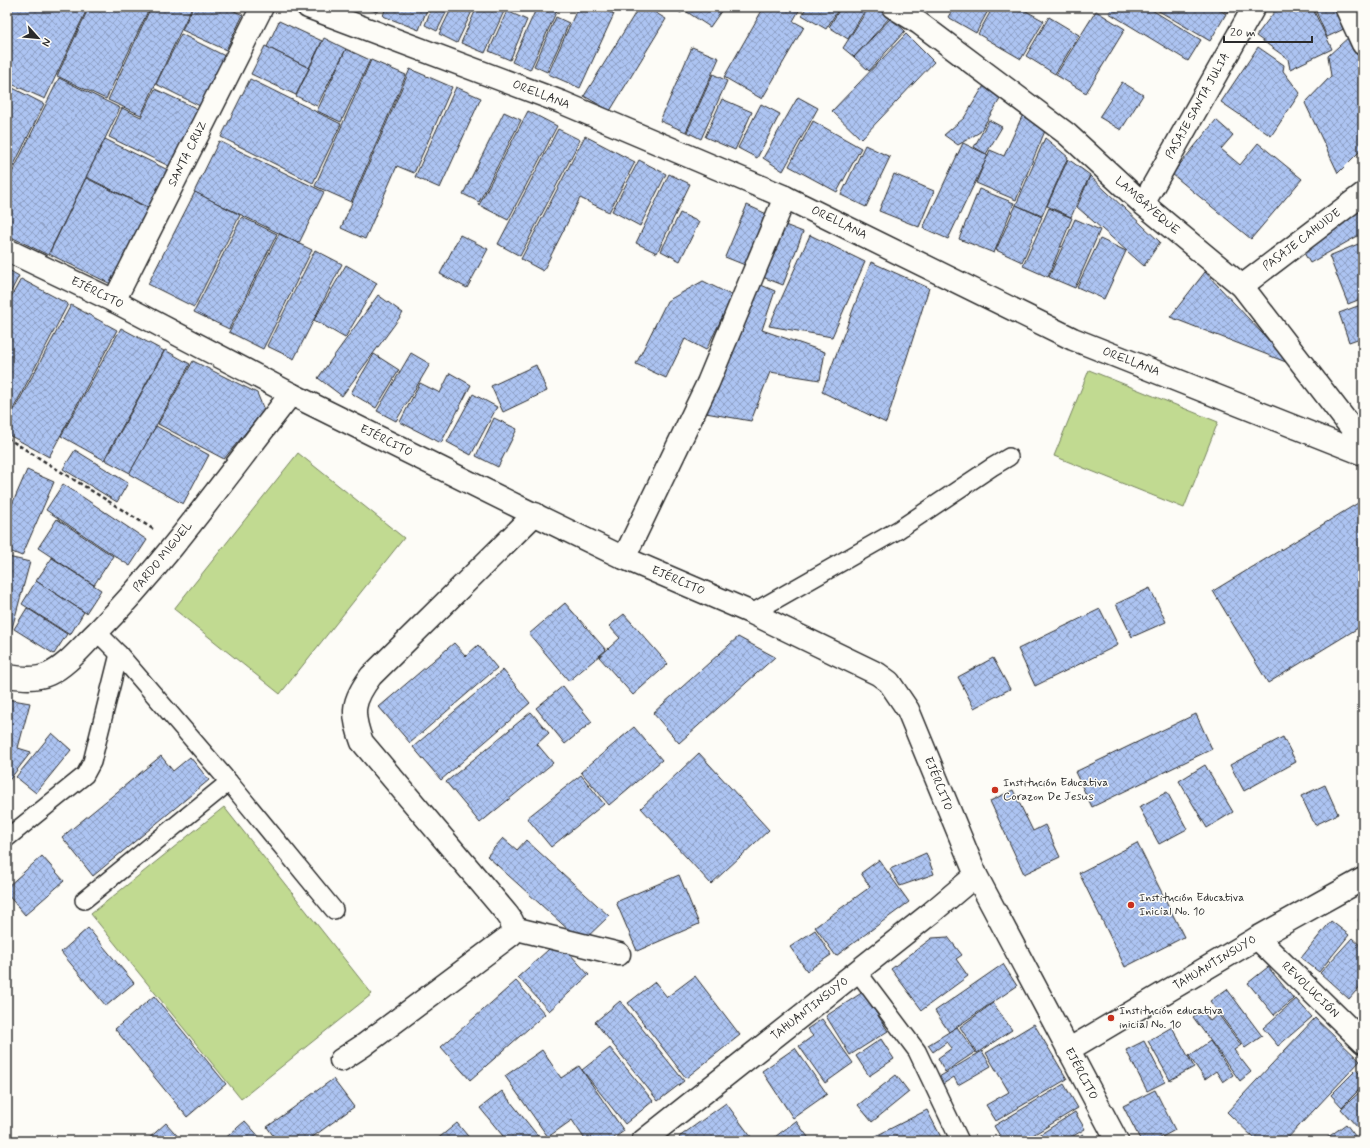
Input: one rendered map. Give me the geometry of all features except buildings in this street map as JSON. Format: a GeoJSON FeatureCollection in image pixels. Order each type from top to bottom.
{"type":"FeatureCollection","features":[{"type":"Feature","properties":{"kind":"street","name":"SANTA CRUZ"},"geometry":{"type":"LineString","coordinates":[[114,301],[262,7]]}},
{"type":"Feature","properties":{"kind":"street","name":"ORELLANA"},"geometry":{"type":"LineString","coordinates":[[308,7],[561,102],[785,197],[1073,340],[1363,454]]}},
{"type":"Feature","properties":{"kind":"street","name":"LAMBAYEQUE"},"geometry":{"type":"LineString","coordinates":[[893,7],[912,15],[1067,134],[1143,204],[1242,286],[1363,443]]}},
{"type":"Feature","properties":{"kind":"street","name":"PASAJE SANTA JULIA"},"geometry":{"type":"LineString","coordinates":[[1143,204],[1254,7]]}},
{"type":"Feature","properties":{"kind":"street"},"geometry":{"type":"LineString","coordinates":[[1346,7],[1363,44]]}},
{"type":"Feature","properties":{"kind":"street","name":"PASAJE CAHUIDE"},"geometry":{"type":"LineString","coordinates":[[1242,286],[1363,194]]}},
{"type":"Feature","properties":{"kind":"street"},"geometry":{"type":"LineString","coordinates":[[624,558],[708,383],[785,197]]}},
{"type":"Feature","properties":{"kind":"street","name":"EJÉRCITO"},"geometry":{"type":"LineString","coordinates":[[7,250],[114,301],[291,394],[624,558],[752,613],[867,666],[889,682],[908,710],[976,875],[1117,1141]]}},
{"type":"Feature","properties":{"kind":"street","name":"PARDO MIGUEL"},"geometry":{"type":"LineString","coordinates":[[7,676],[33,678],[48,674],[70,659],[122,607],[291,394]]}},
{"type":"Feature","properties":{"kind":"street"},"geometry":{"type":"LineString","coordinates":[[341,1060],[364,1045],[504,942],[511,935],[513,928],[512,921],[362,742],[355,722],[354,703],[360,689],[371,676],[535,514]]}},
{"type":"Feature","properties":{"kind":"street","name":"TAHUANTINSUYO"},"geometry":{"type":"LineString","coordinates":[[643,1141],[976,875]]}},
{"type":"Feature","properties":{"kind":"street","name":"TAHUANTINSUYO"},"geometry":{"type":"LineString","coordinates":[[1068,1050],[1257,938],[1363,879]]}},
{"type":"Feature","properties":{"kind":"street"},"geometry":{"type":"LineString","coordinates":[[513,928],[620,954]]}},
{"type":"Feature","properties":{"kind":"street","name":"REVOLUCIÓN"},"geometry":{"type":"LineString","coordinates":[[1257,938],[1363,1042]]}},
{"type":"Feature","properties":{"kind":"lane"},"geometry":{"type":"LineString","coordinates":[[752,613],[898,530],[1009,457]]}},
{"type":"Feature","properties":{"kind":"lane"},"geometry":{"type":"LineString","coordinates":[[97,632],[119,654],[229,782],[334,910]]}},
{"type":"Feature","properties":{"kind":"lane"},"geometry":{"type":"LineString","coordinates":[[7,838],[85,775],[92,762],[119,654]]}},
{"type":"Feature","properties":{"kind":"lane"},"geometry":{"type":"LineString","coordinates":[[84,900],[229,782]]}},
{"type":"Feature","properties":{"kind":"lane"},"geometry":{"type":"LineString","coordinates":[[857,971],[917,1051],[960,1141]]}},
{"type":"Feature","properties":{"kind":"path"},"geometry":{"type":"LineString","coordinates":[[7,438],[175,542]]}},
{"type":"Feature","properties":{"kind":"green space"},"geometry":{"type":"Polygon","coordinates":[[[1089,370],[1218,422],[1184,508],[1054,456],[1089,370]]]}},
{"type":"Feature","properties":{"kind":"green space"},"geometry":{"type":"Polygon","coordinates":[[[298,453],[404,538],[280,694],[174,609],[298,453]]]}},
{"type":"Feature","properties":{"kind":"green space"},"geometry":{"type":"Polygon","coordinates":[[[224,807],[372,994],[241,1099],[91,914],[224,807]]]}},
{"type":"Feature","properties":{"kind":"place","name":"Institución Educativa Corazon De Jesus"},"geometry":{"type":"Point","coordinates":[995,790]}},
{"type":"Feature","properties":{"kind":"place","name":"Institución Educativa Inicial No. 10"},"geometry":{"type":"Point","coordinates":[1131,905]}},
{"type":"Feature","properties":{"kind":"place","name":"Institución educativa inicial No. 10"},"geometry":{"type":"Point","coordinates":[1111,1018]}}]}
